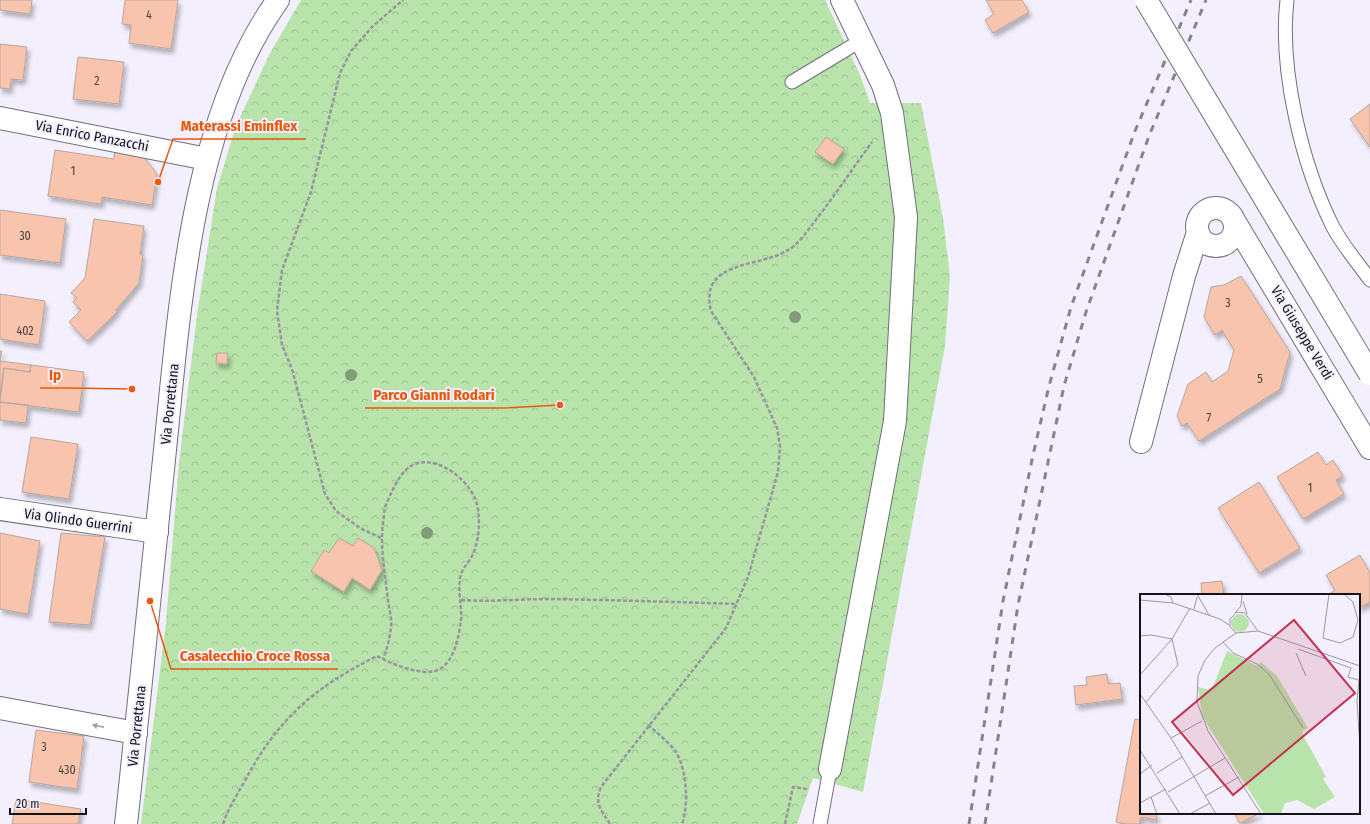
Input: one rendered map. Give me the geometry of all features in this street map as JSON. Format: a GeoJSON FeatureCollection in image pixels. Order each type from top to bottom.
{"type":"FeatureCollection","features":[{"type":"Feature","properties":{"kind":"street","name":"Via Porrettana"},"geometry":{"type":"LineString","coordinates":[[126,824],[174,367],[188,258],[207,159],[223,106],[245,56],[278,0]]}},
{"type":"Feature","properties":{"kind":"street"},"geometry":{"type":"LineString","coordinates":[[830,768],[895,421],[906,217],[892,113],[883,85],[842,0]]}},
{"type":"Feature","properties":{"kind":"street"},"geometry":{"type":"LineString","coordinates":[[1146,0],[1370,374]]}},
{"type":"Feature","properties":{"kind":"street","name":"Via Enrico Panzacchi"},"geometry":{"type":"LineString","coordinates":[[0,118],[207,159]]}},
{"type":"Feature","properties":{"kind":"street","name":"Via Giuseppe Verdi"},"geometry":{"type":"LineString","coordinates":[[1141,442],[1184,276],[1198,232],[1205,242],[1211,245],[1223,245],[1228,242],[1234,231],[1233,219],[1370,448]]}},
{"type":"Feature","properties":{"kind":"street","name":"Via Olindo Guerrini"},"geometry":{"type":"LineString","coordinates":[[0,509],[157,532]]}},
{"type":"Feature","properties":{"kind":"street"},"geometry":{"type":"LineString","coordinates":[[0,708],[136,733]]}},
{"type":"Feature","properties":{"kind":"lane"},"geometry":{"type":"LineString","coordinates":[[1287,0],[1286,45],[1289,82],[1308,160],[1319,196],[1334,229],[1370,280]]}},
{"type":"Feature","properties":{"kind":"lane"},"geometry":{"type":"LineString","coordinates":[[792,82],[862,40]]}},
{"type":"Feature","properties":{"kind":"lane"},"geometry":{"type":"LineString","coordinates":[[820,824],[830,768]]}},
{"type":"Feature","properties":{"kind":"path"},"geometry":{"type":"LineString","coordinates":[[381,538],[360,528],[336,511],[325,494],[292,369],[282,344],[277,311],[282,270],[311,192],[340,73],[351,51],[361,39],[372,27],[403,0]]}},
{"type":"Feature","properties":{"kind":"path"},"geometry":{"type":"LineString","coordinates":[[610,824],[599,806],[597,796],[609,775],[726,628],[748,577],[778,472],[780,446],[777,428],[754,377],[711,311],[708,299],[712,286],[720,276],[732,267],[778,256],[790,250],[802,238],[892,113]]}},
{"type":"Feature","properties":{"kind":"path"},"geometry":{"type":"LineString","coordinates":[[223,824],[250,771],[268,741],[294,711],[344,673],[377,656],[392,664],[431,672],[441,669],[451,656],[457,639],[461,619],[460,579],[465,566],[473,554],[480,528],[478,507],[467,484],[448,469],[431,461],[411,466],[401,476],[384,509],[381,538],[391,626],[389,641],[383,659]]}},
{"type":"Feature","properties":{"kind":"path"},"geometry":{"type":"LineString","coordinates":[[461,600],[491,602],[549,599],[737,604]]}},
{"type":"Feature","properties":{"kind":"path"},"geometry":{"type":"LineString","coordinates":[[648,725],[675,751],[681,762],[684,773],[686,794],[682,824]]}},
{"type":"Feature","properties":{"kind":"path"},"geometry":{"type":"LineString","coordinates":[[785,824],[793,787],[807,789],[830,768]]}},
{"type":"Feature","properties":{"kind":"green space"},"geometry":{"type":"Polygon","coordinates":[[[301,0],[825,0],[860,75],[870,103],[921,103],[943,218],[950,276],[945,346],[863,792],[813,778],[797,824],[141,824],[166,622],[179,463],[197,315],[217,188],[236,126],[269,55],[301,0]]]}},
{"type":"Feature","properties":{"kind":"building"},"geometry":{"type":"Polygon","coordinates":[[[0,0],[32,0],[30,14],[0,10],[0,0]]]}},
{"type":"Feature","properties":{"kind":"building"},"geometry":{"type":"Polygon","coordinates":[[[125,0],[178,0],[171,49],[129,43],[131,25],[122,24],[125,0]]]}},
{"type":"Feature","properties":{"kind":"building"},"geometry":{"type":"Polygon","coordinates":[[[986,0],[1022,0],[1029,12],[993,33],[985,20],[994,14],[986,0]]]}},
{"type":"Feature","properties":{"kind":"building"},"geometry":{"type":"Polygon","coordinates":[[[0,44],[27,47],[23,80],[11,79],[10,89],[0,88],[0,44]]]}},
{"type":"Feature","properties":{"kind":"building"},"geometry":{"type":"Polygon","coordinates":[[[78,57],[124,62],[119,104],[73,99],[78,57]]]}},
{"type":"Feature","properties":{"kind":"building"},"geometry":{"type":"Polygon","coordinates":[[[1370,104],[1370,147],[1350,119],[1370,104]]]}},
{"type":"Feature","properties":{"kind":"building"},"geometry":{"type":"Polygon","coordinates":[[[826,137],[844,149],[833,164],[815,152],[826,137]]]}},
{"type":"Feature","properties":{"kind":"building"},"geometry":{"type":"Polygon","coordinates":[[[115,148],[140,152],[157,174],[152,205],[102,197],[101,204],[48,196],[55,150],[114,159],[115,148]]]}},
{"type":"Feature","properties":{"kind":"building"},"geometry":{"type":"Polygon","coordinates":[[[0,210],[66,219],[60,263],[0,255],[0,210]]]}},
{"type":"Feature","properties":{"kind":"building"},"geometry":{"type":"Polygon","coordinates":[[[94,219],[144,226],[140,254],[143,255],[139,283],[116,310],[117,312],[87,341],[69,322],[81,310],[73,302],[77,298],[71,293],[85,278],[94,219]]]}},
{"type":"Feature","properties":{"kind":"building"},"geometry":{"type":"Polygon","coordinates":[[[1241,276],[1290,352],[1280,389],[1199,441],[1187,423],[1182,426],[1177,416],[1188,384],[1206,372],[1212,382],[1228,371],[1234,350],[1222,330],[1215,335],[1204,317],[1211,287],[1224,285],[1241,276]]]}},
{"type":"Feature","properties":{"kind":"building"},"geometry":{"type":"Polygon","coordinates":[[[0,294],[45,301],[39,345],[0,339],[0,294]]]}},
{"type":"Feature","properties":{"kind":"building"},"geometry":{"type":"Polygon","coordinates":[[[217,353],[228,353],[227,364],[216,363],[217,353]]]}},
{"type":"Feature","properties":{"kind":"building"},"geometry":{"type":"Polygon","coordinates":[[[0,361],[31,365],[30,372],[4,368],[0,396],[0,361]]]}},
{"type":"Feature","properties":{"kind":"building"},"geometry":{"type":"Polygon","coordinates":[[[31,365],[84,372],[79,412],[0,402],[4,368],[30,372],[31,365]]]}},
{"type":"Feature","properties":{"kind":"building"},"geometry":{"type":"Polygon","coordinates":[[[0,402],[28,405],[26,423],[0,420],[0,402]]]}},
{"type":"Feature","properties":{"kind":"building"},"geometry":{"type":"Polygon","coordinates":[[[31,437],[78,444],[69,499],[22,492],[31,437]]]}},
{"type":"Feature","properties":{"kind":"building"},"geometry":{"type":"Polygon","coordinates":[[[1318,452],[1326,465],[1333,460],[1343,476],[1336,480],[1344,494],[1303,519],[1277,477],[1318,452]]]}},
{"type":"Feature","properties":{"kind":"building"},"geometry":{"type":"Polygon","coordinates":[[[1259,482],[1300,548],[1259,573],[1218,508],[1259,482]]]}},
{"type":"Feature","properties":{"kind":"building"},"geometry":{"type":"Polygon","coordinates":[[[0,533],[40,541],[28,614],[0,609],[0,533]]]}},
{"type":"Feature","properties":{"kind":"building"},"geometry":{"type":"Polygon","coordinates":[[[61,533],[105,537],[90,625],[49,622],[61,533]]]}},
{"type":"Feature","properties":{"kind":"building"},"geometry":{"type":"Polygon","coordinates":[[[339,538],[353,546],[358,538],[374,548],[382,570],[370,590],[352,578],[344,592],[311,571],[324,550],[329,553],[339,538]]]}},
{"type":"Feature","properties":{"kind":"building"},"geometry":{"type":"Polygon","coordinates":[[[1360,555],[1370,573],[1370,602],[1360,607],[1360,594],[1329,594],[1335,590],[1326,575],[1360,555]]]}},
{"type":"Feature","properties":{"kind":"building"},"geometry":{"type":"Polygon","coordinates":[[[1222,581],[1224,594],[1202,594],[1201,583],[1222,581]]]}},
{"type":"Feature","properties":{"kind":"building"},"geometry":{"type":"Polygon","coordinates":[[[1107,674],[1108,684],[1120,683],[1122,699],[1076,705],[1074,686],[1087,685],[1086,677],[1107,674]]]}},
{"type":"Feature","properties":{"kind":"building"},"geometry":{"type":"Polygon","coordinates":[[[1135,719],[1140,720],[1140,814],[1157,814],[1156,820],[1141,817],[1139,824],[1125,824],[1116,822],[1135,719]]]}},
{"type":"Feature","properties":{"kind":"building"},"geometry":{"type":"Polygon","coordinates":[[[36,730],[84,736],[77,789],[29,782],[36,730]]]}},
{"type":"Feature","properties":{"kind":"building"},"geometry":{"type":"Polygon","coordinates":[[[16,799],[81,809],[78,824],[12,824],[16,799]]]}},
{"type":"Feature","properties":{"kind":"building"},"geometry":{"type":"Polygon","coordinates":[[[1235,814],[1258,814],[1240,823],[1235,814]]]}},
{"type":"Feature","properties":{"kind":"railway"},"geometry":{"type":"LineString","coordinates":[[969,824],[1003,601],[1033,455],[1049,386],[1071,307],[1135,131],[1191,0]]}},
{"type":"Feature","properties":{"kind":"railway"},"geometry":{"type":"LineString","coordinates":[[985,824],[1018,605],[1064,386],[1086,312],[1149,136],[1206,0]]}},
{"type":"Feature","properties":{"kind":"place","name":"Materassi Eminflex"},"geometry":{"type":"Point","coordinates":[158,182]}},
{"type":"Feature","properties":{"kind":"place","name":"Ip"},"geometry":{"type":"Point","coordinates":[132,389]}},
{"type":"Feature","properties":{"kind":"place","name":"Parco Gianni Rodari"},"geometry":{"type":"Point","coordinates":[560,405]}},
{"type":"Feature","properties":{"kind":"place","name":"Casalecchio Croce Rossa"},"geometry":{"type":"Point","coordinates":[150,601]}}]}
